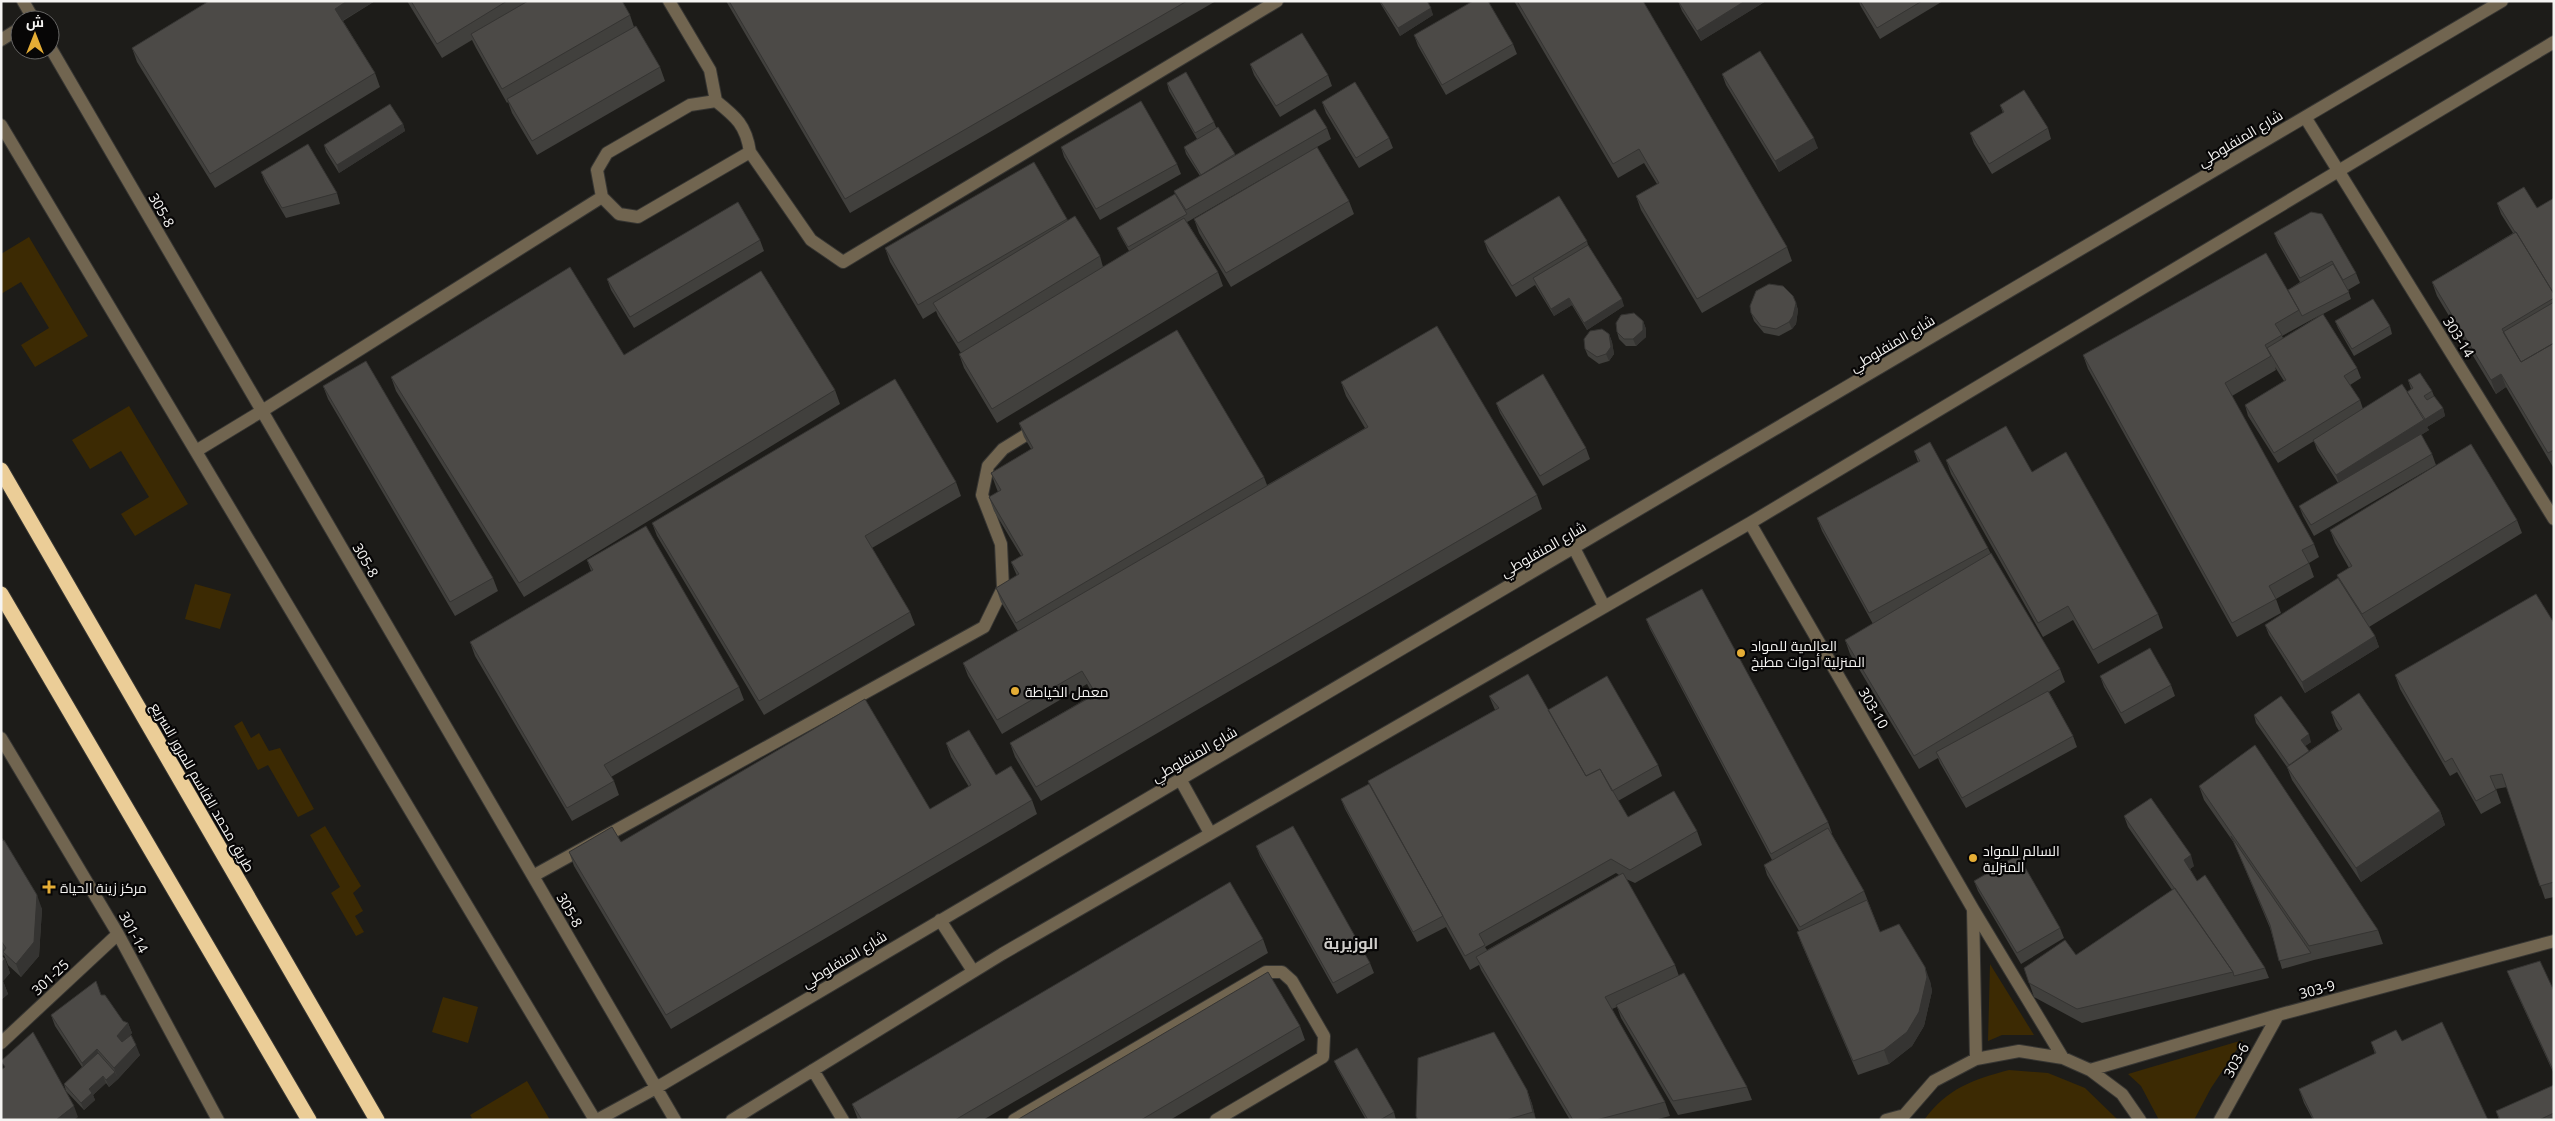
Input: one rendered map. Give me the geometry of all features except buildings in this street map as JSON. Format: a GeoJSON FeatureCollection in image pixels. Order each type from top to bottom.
{"type":"FeatureCollection","features":[{"type":"Feature","properties":{"kind":"highway","name":"طريق محمد القاسم للمرور السريع"},"geometry":{"type":"LineString","coordinates":[[1,470],[377,1120]]}},
{"type":"Feature","properties":{"kind":"highway"},"geometry":{"type":"LineString","coordinates":[[1,594],[309,1120]]}},
{"type":"Feature","properties":{"kind":"street"},"geometry":{"type":"LineString","coordinates":[[669,1],[710,70],[716,101],[737,118],[748,135],[750,152],[811,240],[843,262],[1277,1]]}},
{"type":"Feature","properties":{"kind":"street","name":"شارع المنفلوطي"},"geometry":{"type":"LineString","coordinates":[[596,1120],[656,1088],[2502,1]]}},
{"type":"Feature","properties":{"kind":"street"},"geometry":{"type":"LineString","coordinates":[[732,1120],[972,971],[1750,523],[2554,42]]}},
{"type":"Feature","properties":{"kind":"street","name":"305-8"},"geometry":{"type":"LineString","coordinates":[[58,60],[675,1120]]}},
{"type":"Feature","properties":{"kind":"street"},"geometry":{"type":"LineString","coordinates":[[716,101],[690,105],[607,154],[598,170],[602,197],[619,214],[638,217],[750,152]]}},
{"type":"Feature","properties":{"kind":"street","name":"303-14"},"geometry":{"type":"LineString","coordinates":[[2305,117],[2552,511]]}},
{"type":"Feature","properties":{"kind":"street"},"geometry":{"type":"LineString","coordinates":[[1,125],[596,1120]]}},
{"type":"Feature","properties":{"kind":"street"},"geometry":{"type":"LineString","coordinates":[[196,451],[602,197]]}},
{"type":"Feature","properties":{"kind":"street"},"geometry":{"type":"LineString","coordinates":[[533,876],[984,627],[1003,588],[1001,544],[982,495],[988,466],[1003,449],[1052,419]]}},
{"type":"Feature","properties":{"kind":"street","name":"303-10"},"geometry":{"type":"LineString","coordinates":[[1750,523],[1973,909],[2063,1058]]}},
{"type":"Feature","properties":{"kind":"street"},"geometry":{"type":"LineString","coordinates":[[1574,548],[1604,606]]}},
{"type":"Feature","properties":{"kind":"street","name":"301-14"},"geometry":{"type":"LineString","coordinates":[[1,738],[118,934],[218,1120]]}},
{"type":"Feature","properties":{"kind":"street"},"geometry":{"type":"LineString","coordinates":[[1180,779],[1210,833]]}},
{"type":"Feature","properties":{"kind":"street","name":"303-10"},"geometry":{"type":"LineString","coordinates":[[1973,909],[1976,1058]]}},
{"type":"Feature","properties":{"kind":"street"},"geometry":{"type":"LineString","coordinates":[[940,920],[972,971]]}},
{"type":"Feature","properties":{"kind":"street","name":"301-25"},"geometry":{"type":"LineString","coordinates":[[1,1043],[118,934]]}},
{"type":"Feature","properties":{"kind":"street","name":"303-9"},"geometry":{"type":"LineString","coordinates":[[2090,1070],[2278,1015],[2554,941]]}},
{"type":"Feature","properties":{"kind":"street"},"geometry":{"type":"LineString","coordinates":[[1014,1120],[1266,972],[1282,972],[1292,981],[1324,1036],[1323,1057],[1216,1120]]}},
{"type":"Feature","properties":{"kind":"street","name":"303-6"},"geometry":{"type":"LineString","coordinates":[[2220,1120],[2278,1015]]}},
{"type":"Feature","properties":{"kind":"street"},"geometry":{"type":"LineString","coordinates":[[1886,1120],[1900,1118],[1934,1081],[1976,1058],[2019,1051],[2063,1058],[2090,1070],[2122,1094],[2140,1120]]}},
{"type":"Feature","properties":{"kind":"street"},"geometry":{"type":"LineString","coordinates":[[813,1070],[843,1120]]}},
{"type":"Feature","properties":{"kind":"shaded area"},"geometry":{"type":"Polygon","coordinates":[[[29,237],[88,336],[35,367],[21,345],[49,328],[21,282],[1,294],[1,254],[29,237]]]}},
{"type":"Feature","properties":{"kind":"shaded area"},"geometry":{"type":"Polygon","coordinates":[[[129,406],[188,504],[135,536],[121,514],[149,497],[121,451],[90,469],[72,440],[129,406]]]}},
{"type":"Feature","properties":{"kind":"shaded area"},"geometry":{"type":"Polygon","coordinates":[[[195,584],[231,594],[220,629],[185,619],[195,584]]]}},
{"type":"Feature","properties":{"kind":"shaded area"},"geometry":{"type":"Polygon","coordinates":[[[242,721],[251,738],[259,733],[269,751],[280,748],[314,809],[298,817],[268,765],[258,770],[234,726],[242,721]]]}},
{"type":"Feature","properties":{"kind":"shaded area"},"geometry":{"type":"Polygon","coordinates":[[[325,826],[361,886],[353,893],[363,911],[355,916],[364,932],[356,936],[331,893],[340,887],[310,835],[325,826]]]}},
{"type":"Feature","properties":{"kind":"shaded area"},"geometry":{"type":"Polygon","coordinates":[[[1990,964],[2034,1035],[2002,1035],[1988,1041],[1990,964]]]}},
{"type":"Feature","properties":{"kind":"shaded area"},"geometry":{"type":"Polygon","coordinates":[[[443,997],[478,1007],[468,1043],[432,1032],[443,997]]]}},
{"type":"Feature","properties":{"kind":"shaded area"},"geometry":{"type":"Polygon","coordinates":[[[2243,1040],[2211,1088],[2194,1120],[2159,1120],[2141,1086],[2128,1074],[2243,1040]]]}},
{"type":"Feature","properties":{"kind":"shaded area"},"geometry":{"type":"Polygon","coordinates":[[[2009,1070],[2048,1073],[2085,1088],[2118,1120],[1924,1120],[1942,1100],[1962,1087],[2009,1070]]]}},
{"type":"Feature","properties":{"kind":"shaded area"},"geometry":{"type":"Polygon","coordinates":[[[527,1081],[550,1120],[473,1120],[470,1115],[527,1081]]]}},
{"type":"Feature","properties":{"kind":"place","name":"العالمية للمواد المنزلية أدوات مطبخ"},"geometry":{"type":"Point","coordinates":[1741,653]}},
{"type":"Feature","properties":{"kind":"place","name":"معمل الخياطة"},"geometry":{"type":"Point","coordinates":[1015,691]}},
{"type":"Feature","properties":{"kind":"place","name":"السالم للمواد المنزلية"},"geometry":{"type":"Point","coordinates":[1973,858]}},
{"type":"Feature","properties":{"kind":"place","name":"مركز زينة الحياة"},"geometry":{"type":"Point","coordinates":[49,887]}},
{"type":"Feature","properties":{"kind":"district","name":"الوزيرية"},"geometry":{"type":"Point","coordinates":[1351,943]}}]}
